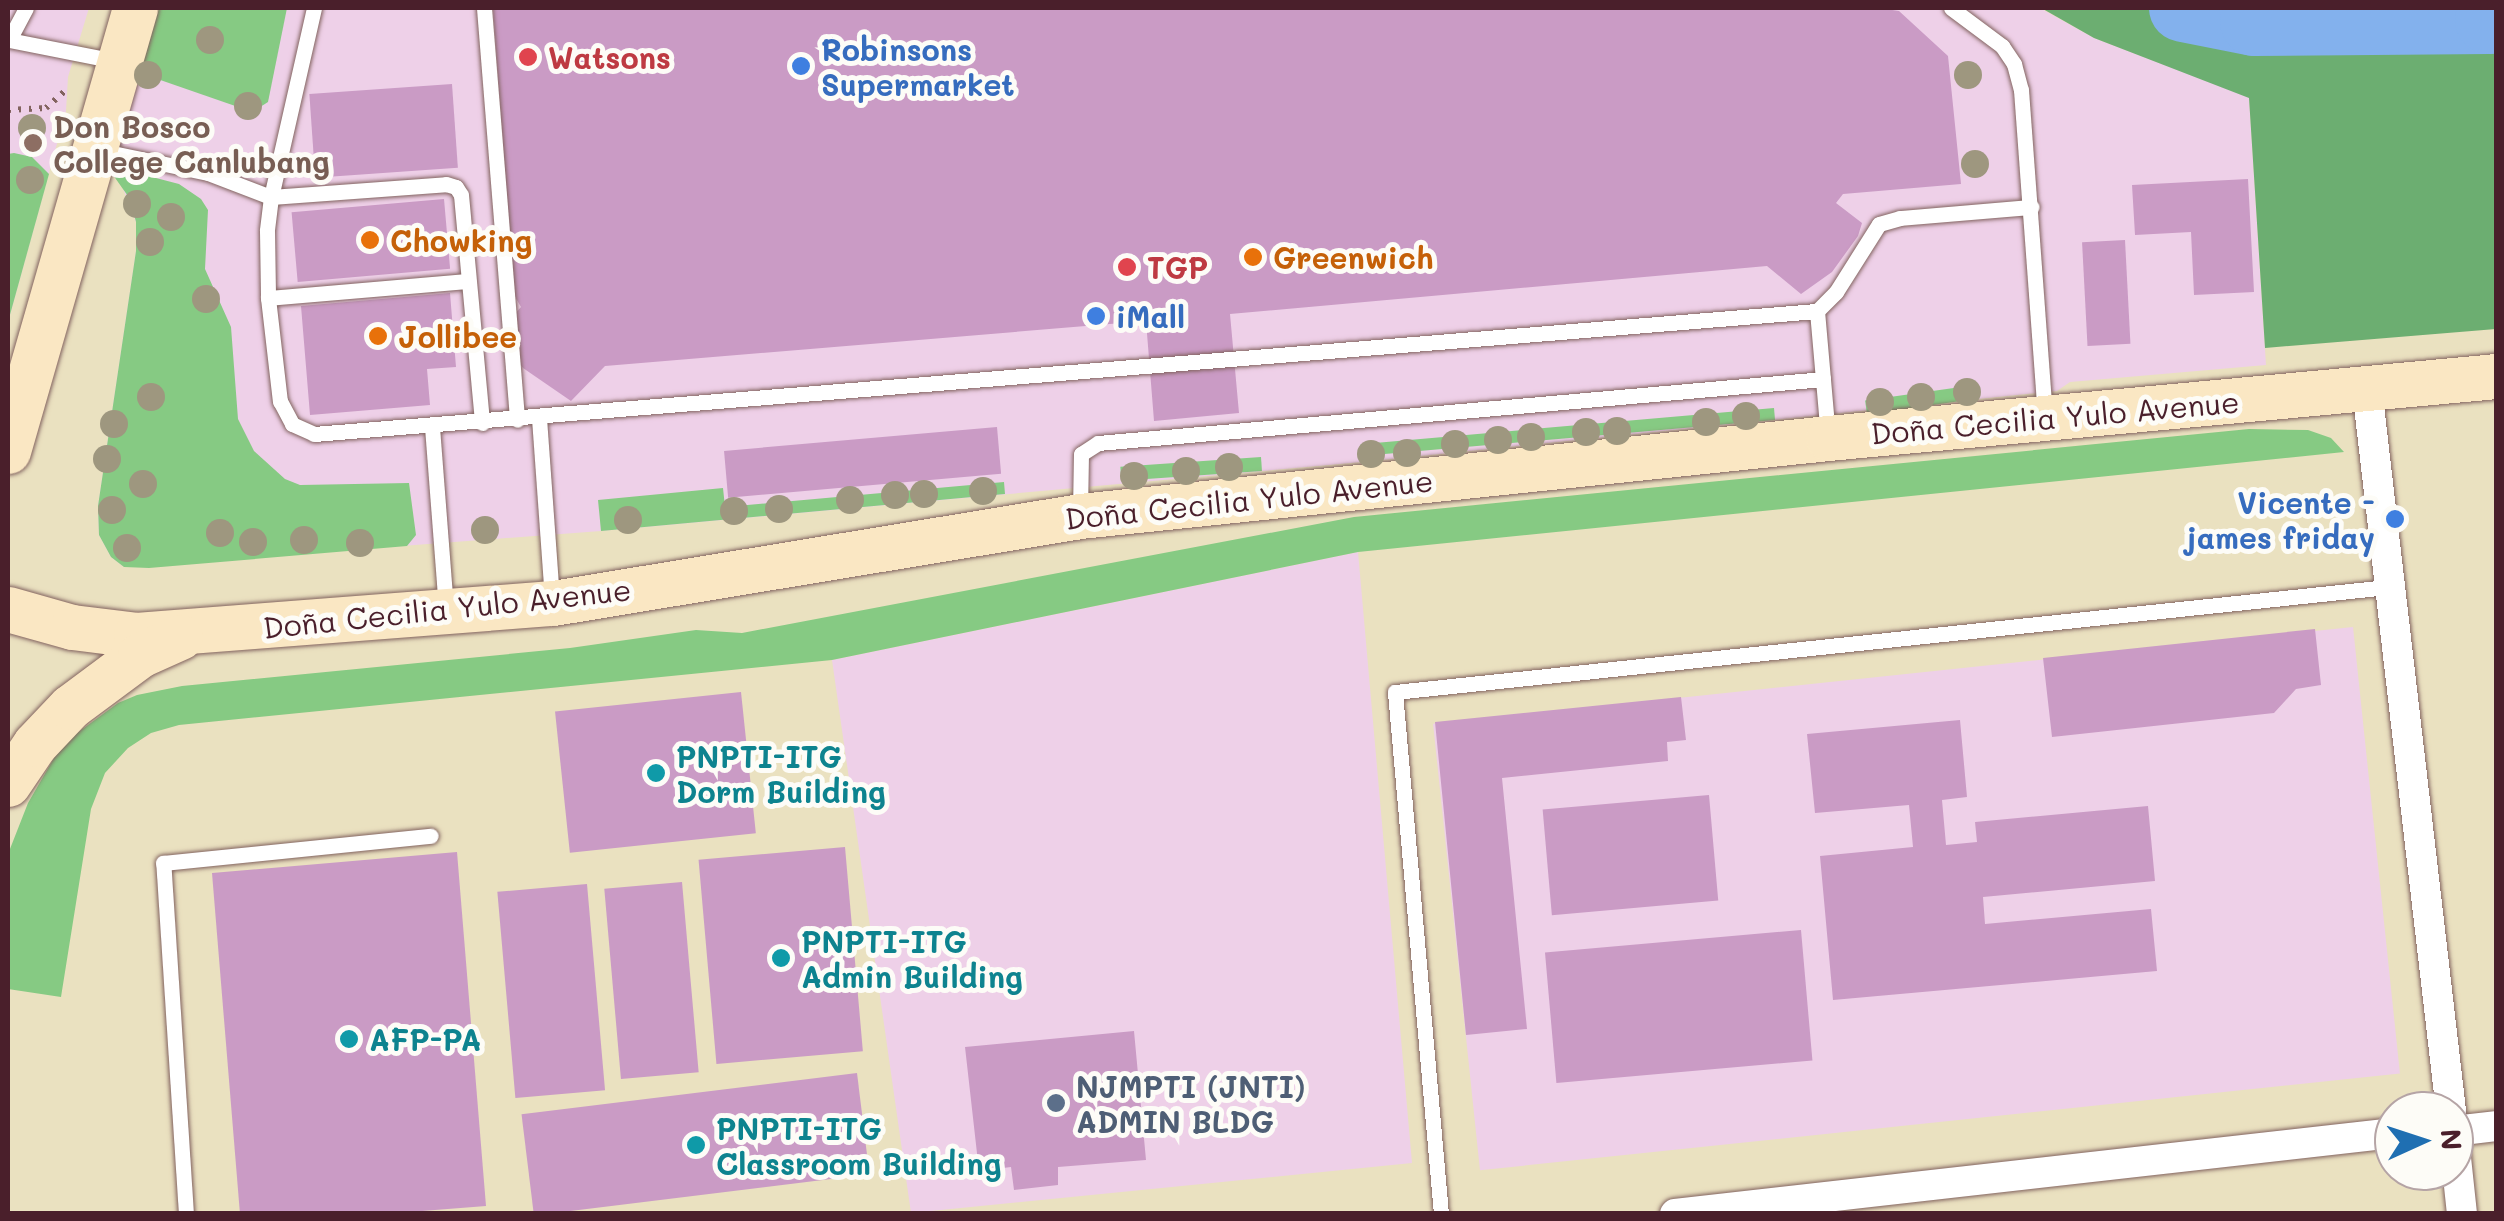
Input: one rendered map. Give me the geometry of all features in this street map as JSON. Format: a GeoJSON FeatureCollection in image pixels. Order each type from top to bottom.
{"type":"FeatureCollection","features":[{"type":"Feature","properties":{"kind":"main road"},"geometry":{"type":"LineString","coordinates":[[8,451],[94,150],[102,58],[135,8]]}},
{"type":"Feature","properties":{"kind":"main road","name":"Doña Cecilia Yulo Avenue"},"geometry":{"type":"LineString","coordinates":[[8,610],[100,632],[212,632],[553,603],[1080,516],[1828,438],[2496,376]]}},
{"type":"Feature","properties":{"kind":"main road"},"geometry":{"type":"LineString","coordinates":[[8,784],[35,744],[102,682],[162,644],[212,632]]}},
{"type":"Feature","properties":{"kind":"street"},"geometry":{"type":"LineString","coordinates":[[2367,389],[2449,1091]]}},
{"type":"Feature","properties":{"kind":"street"},"geometry":{"type":"LineString","coordinates":[[1677,1213],[2374,1135]]}},
{"type":"Feature","properties":{"kind":"lane"},"geometry":{"type":"LineString","coordinates":[[26,8],[8,40],[19,46],[102,58]]}},
{"type":"Feature","properties":{"kind":"lane"},"geometry":{"type":"LineString","coordinates":[[314,8],[271,197],[268,298],[280,401],[292,424],[314,434],[432,428],[1817,310],[1836,292],[1879,224],[1900,218],[2032,207]]}},
{"type":"Feature","properties":{"kind":"lane"},"geometry":{"type":"LineString","coordinates":[[484,8],[517,420]]}},
{"type":"Feature","properties":{"kind":"lane"},"geometry":{"type":"LineString","coordinates":[[1951,8],[2002,46],[2014,64],[2025,120],[2045,418]]}},
{"type":"Feature","properties":{"kind":"lane"},"geometry":{"type":"LineString","coordinates":[[94,150],[208,173],[271,197],[446,184],[456,187],[462,196],[482,423]]}},
{"type":"Feature","properties":{"kind":"lane"},"geometry":{"type":"LineString","coordinates":[[268,298],[468,281]]}},
{"type":"Feature","properties":{"kind":"lane"},"geometry":{"type":"LineString","coordinates":[[1817,310],[1828,438]]}},
{"type":"Feature","properties":{"kind":"lane"},"geometry":{"type":"LineString","coordinates":[[1080,516],[1078,465],[1081,454],[1098,443],[1823,378]]}},
{"type":"Feature","properties":{"kind":"lane"},"geometry":{"type":"LineString","coordinates":[[539,418],[553,603]]}},
{"type":"Feature","properties":{"kind":"lane"},"geometry":{"type":"LineString","coordinates":[[432,428],[447,612]]}},
{"type":"Feature","properties":{"kind":"lane"},"geometry":{"type":"LineString","coordinates":[[1441,1214],[1394,692],[2387,587]]}},
{"type":"Feature","properties":{"kind":"lane"},"geometry":{"type":"LineString","coordinates":[[186,1214],[162,863],[431,836]]}},
{"type":"Feature","properties":{"kind":"path"},"geometry":{"type":"LineString","coordinates":[[8,110],[50,107],[78,76],[102,58]]}},
{"type":"Feature","properties":{"kind":"shaded area","name":"Don Bosco College Canlubang"},"geometry":{"type":"Polygon","coordinates":[[[8,8],[89,8],[68,77],[66,111],[8,322],[8,8]]]}},
{"type":"Feature","properties":{"kind":"shaded area","name":"iMall"},"geometry":{"type":"Polygon","coordinates":[[[150,8],[2040,8],[2094,38],[2249,97],[2266,365],[2070,382],[2057,391],[1362,462],[601,531],[124,567],[111,557],[99,535],[98,506],[136,251],[136,222],[120,181],[105,169],[150,8]]]}},
{"type":"Feature","properties":{"kind":"shaded area"},"geometry":{"type":"Polygon","coordinates":[[[1358,552],[1412,1163],[911,1213],[832,660],[1358,552]]]}},
{"type":"Feature","properties":{"kind":"shaded area"},"geometry":{"type":"Polygon","coordinates":[[[2353,627],[2400,1074],[1480,1170],[1433,724],[2353,627]]]}},
{"type":"Feature","properties":{"kind":"green space"},"geometry":{"type":"Polygon","coordinates":[[[150,8],[287,8],[268,102],[257,109],[241,108],[143,74],[138,66],[150,8]]]}},
{"type":"Feature","properties":{"kind":"green space"},"geometry":{"type":"Polygon","coordinates":[[[2496,8],[2496,329],[2265,348],[2249,98],[2094,38],[2043,9],[2496,8]]]}},
{"type":"Feature","properties":{"kind":"green space"},"geometry":{"type":"Polygon","coordinates":[[[8,154],[32,157],[49,174],[8,322],[8,154]]]}},
{"type":"Feature","properties":{"kind":"green space"},"geometry":{"type":"Polygon","coordinates":[[[106,165],[179,184],[201,199],[208,210],[205,269],[231,327],[238,419],[254,451],[285,479],[300,485],[409,483],[416,535],[407,546],[149,568],[124,567],[111,557],[99,535],[98,506],[136,251],[136,222],[130,199],[106,165]]]}},
{"type":"Feature","properties":{"kind":"green space"},"geometry":{"type":"Polygon","coordinates":[[[1975,385],[1977,399],[1867,414],[1865,400],[1975,385]]]}},
{"type":"Feature","properties":{"kind":"green space"},"geometry":{"type":"Polygon","coordinates":[[[1774,408],[1775,420],[1362,456],[1361,444],[1774,408]]]}},
{"type":"Feature","properties":{"kind":"green space"},"geometry":{"type":"Polygon","coordinates":[[[2249,429],[2308,430],[2331,438],[2344,452],[1358,552],[832,660],[179,725],[151,733],[128,748],[105,773],[91,809],[61,997],[8,989],[8,854],[28,803],[54,758],[73,736],[118,703],[137,695],[182,686],[570,648],[696,630],[742,633],[1354,517],[2249,429]]]}},
{"type":"Feature","properties":{"kind":"green space"},"geometry":{"type":"Polygon","coordinates":[[[1261,457],[1262,471],[1121,481],[1120,467],[1261,457]]]}},
{"type":"Feature","properties":{"kind":"green space"},"geometry":{"type":"Polygon","coordinates":[[[1004,482],[1005,494],[601,531],[598,500],[723,488],[725,507],[1004,482]]]}},
{"type":"Feature","properties":{"kind":"building"},"geometry":{"type":"Polygon","coordinates":[[[493,8],[1879,8],[1899,11],[1948,56],[1961,184],[1843,194],[1836,203],[1862,223],[1858,236],[1832,272],[1801,294],[1767,266],[1230,314],[1239,413],[1154,421],[1146,321],[605,366],[571,401],[523,368],[497,334],[521,307],[514,295],[493,8]]]}},
{"type":"Feature","properties":{"kind":"building"},"geometry":{"type":"Polygon","coordinates":[[[452,84],[458,168],[315,178],[309,94],[452,84]]]}},
{"type":"Feature","properties":{"kind":"building"},"geometry":{"type":"Polygon","coordinates":[[[2248,179],[2254,292],[2194,295],[2191,232],[2135,235],[2132,185],[2248,179]]]}},
{"type":"Feature","properties":{"kind":"building","name":"Chowking"},"geometry":{"type":"Polygon","coordinates":[[[444,199],[450,269],[298,282],[292,212],[444,199]]]}},
{"type":"Feature","properties":{"kind":"building"},"geometry":{"type":"Polygon","coordinates":[[[2125,240],[2130,344],[2088,346],[2082,242],[2125,240]]]}},
{"type":"Feature","properties":{"kind":"building","name":"Jollibee"},"geometry":{"type":"Polygon","coordinates":[[[450,293],[456,367],[427,369],[430,405],[310,415],[301,306],[450,293]]]}},
{"type":"Feature","properties":{"kind":"building"},"geometry":{"type":"Polygon","coordinates":[[[997,427],[1001,474],[728,498],[724,451],[997,427]]]}},
{"type":"Feature","properties":{"kind":"building"},"geometry":{"type":"Polygon","coordinates":[[[2315,629],[2321,685],[2296,689],[2274,713],[2052,737],[2043,658],[2315,629]]]}},
{"type":"Feature","properties":{"kind":"building","name":"PNPTI-ITG Dorm Building"},"geometry":{"type":"Polygon","coordinates":[[[741,692],[756,833],[570,853],[555,712],[741,692]]]}},
{"type":"Feature","properties":{"kind":"building"},"geometry":{"type":"Polygon","coordinates":[[[1681,697],[1686,740],[1667,742],[1668,761],[1502,778],[1527,1029],[1466,1035],[1435,722],[1681,697]]]}},
{"type":"Feature","properties":{"kind":"building"},"geometry":{"type":"Polygon","coordinates":[[[1960,720],[1967,797],[1942,800],[1946,845],[1977,842],[1975,822],[2148,806],[2155,881],[1983,897],[1985,924],[2151,909],[2157,971],[1833,1000],[1820,856],[1913,847],[1909,805],[1815,813],[1807,734],[1960,720]]]}},
{"type":"Feature","properties":{"kind":"building"},"geometry":{"type":"Polygon","coordinates":[[[1709,795],[1718,901],[1552,915],[1543,810],[1709,795]]]}},
{"type":"Feature","properties":{"kind":"building","name":"PNPTI-ITG Admin Building"},"geometry":{"type":"Polygon","coordinates":[[[845,847],[863,1051],[716,1064],[699,860],[845,847]]]}},
{"type":"Feature","properties":{"kind":"building","name":"AFP-PA"},"geometry":{"type":"Polygon","coordinates":[[[457,852],[486,1206],[384,1214],[240,1214],[212,873],[457,852]]]}},
{"type":"Feature","properties":{"kind":"building","name":"PNPTI-ITG Dorm Building"},"geometry":{"type":"Polygon","coordinates":[[[682,882],[699,1072],[621,1079],[604,889],[682,882]]]}},
{"type":"Feature","properties":{"kind":"building"},"geometry":{"type":"Polygon","coordinates":[[[587,884],[605,1090],[515,1098],[497,892],[587,884]]]}},
{"type":"Feature","properties":{"kind":"building"},"geometry":{"type":"Polygon","coordinates":[[[1801,930],[1812,1061],[1556,1083],[1545,952],[1801,930]]]}},
{"type":"Feature","properties":{"kind":"building","name":"NJMPTI (JNTI) ADMIN BLDG"},"geometry":{"type":"Polygon","coordinates":[[[1134,1031],[1146,1160],[1058,1167],[1058,1185],[1014,1190],[1011,1167],[979,1171],[965,1047],[1134,1031]]]}},
{"type":"Feature","properties":{"kind":"building","name":"PNPTI-ITG Classroom Building"},"geometry":{"type":"Polygon","coordinates":[[[857,1073],[869,1174],[534,1214],[522,1114],[857,1073]]]}},
{"type":"Feature","properties":{"kind":"waterway"},"geometry":{"type":"LineString","coordinates":[[2183,8],[2254,22],[2489,20],[2496,16]]}},
{"type":"Feature","properties":{"kind":"place","name":"Watsons"},"geometry":{"type":"Point","coordinates":[528,57]}},
{"type":"Feature","properties":{"kind":"place","name":"Robinsons Supermarket"},"geometry":{"type":"Point","coordinates":[801,66]}},
{"type":"Feature","properties":{"kind":"place","name":"Don Bosco College Canlubang"},"geometry":{"type":"Point","coordinates":[33,143]}},
{"type":"Feature","properties":{"kind":"place","name":"Chowking"},"geometry":{"type":"Point","coordinates":[370,240]}},
{"type":"Feature","properties":{"kind":"place","name":"Greenwich"},"geometry":{"type":"Point","coordinates":[1253,257]}},
{"type":"Feature","properties":{"kind":"place","name":"TGP"},"geometry":{"type":"Point","coordinates":[1127,267]}},
{"type":"Feature","properties":{"kind":"place","name":"iMall"},"geometry":{"type":"Point","coordinates":[1096,316]}},
{"type":"Feature","properties":{"kind":"place","name":"Jollibee"},"geometry":{"type":"Point","coordinates":[378,336]}},
{"type":"Feature","properties":{"kind":"place","name":"Vicente - james friday"},"geometry":{"type":"Point","coordinates":[2395,519]}},
{"type":"Feature","properties":{"kind":"place","name":"PNPTI-ITG Dorm Building"},"geometry":{"type":"Point","coordinates":[656,773]}},
{"type":"Feature","properties":{"kind":"place","name":"PNPTI-ITG Admin Building"},"geometry":{"type":"Point","coordinates":[781,958]}},
{"type":"Feature","properties":{"kind":"place","name":"AFP-PA"},"geometry":{"type":"Point","coordinates":[349,1039]}},
{"type":"Feature","properties":{"kind":"place","name":"NJMPTI (JNTI) ADMIN BLDG"},"geometry":{"type":"Point","coordinates":[1056,1103]}},
{"type":"Feature","properties":{"kind":"place","name":"PNPTI-ITG Classroom Building"},"geometry":{"type":"Point","coordinates":[696,1145]}}]}
